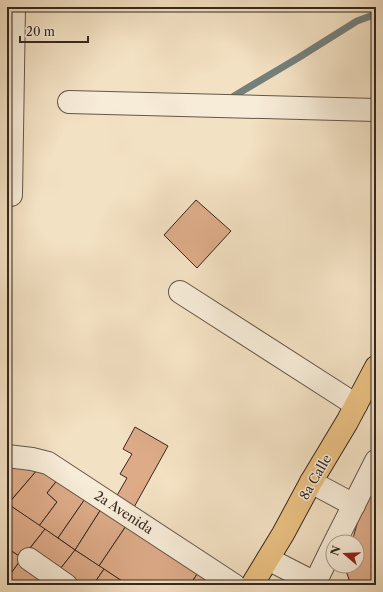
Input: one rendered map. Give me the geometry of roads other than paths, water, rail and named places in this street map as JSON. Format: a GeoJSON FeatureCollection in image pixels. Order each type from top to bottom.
{"type":"FeatureCollection","features":[{"type":"Feature","properties":{"kind":"main road","name":"8a Calle"},"geometry":{"type":"LineString","coordinates":[[252,585],[283,534],[376,367]]}},
{"type":"Feature","properties":{"kind":"street"},"geometry":{"type":"LineString","coordinates":[[11,195],[14,7]]}},
{"type":"Feature","properties":{"kind":"street"},"geometry":{"type":"LineString","coordinates":[[69,102],[376,110]]}},
{"type":"Feature","properties":{"kind":"street"},"geometry":{"type":"LineString","coordinates":[[180,292],[356,405]]}},
{"type":"Feature","properties":{"kind":"street","name":"2a Avenida"},"geometry":{"type":"LineString","coordinates":[[7,456],[32,459],[48,463],[234,585]]}},
{"type":"Feature","properties":{"kind":"street"},"geometry":{"type":"LineString","coordinates":[[339,534],[376,461]]}},
{"type":"Feature","properties":{"kind":"street"},"geometry":{"type":"LineString","coordinates":[[311,482],[354,505]]}},
{"type":"Feature","properties":{"kind":"street"},"geometry":{"type":"LineString","coordinates":[[29,559],[66,585]]}},
{"type":"Feature","properties":{"kind":"street"},"geometry":{"type":"LineString","coordinates":[[268,559],[315,584],[325,563]]}},
{"type":"Feature","properties":{"kind":"waterway"},"geometry":{"type":"LineString","coordinates":[[234,96],[357,21],[376,14]]}}]}
